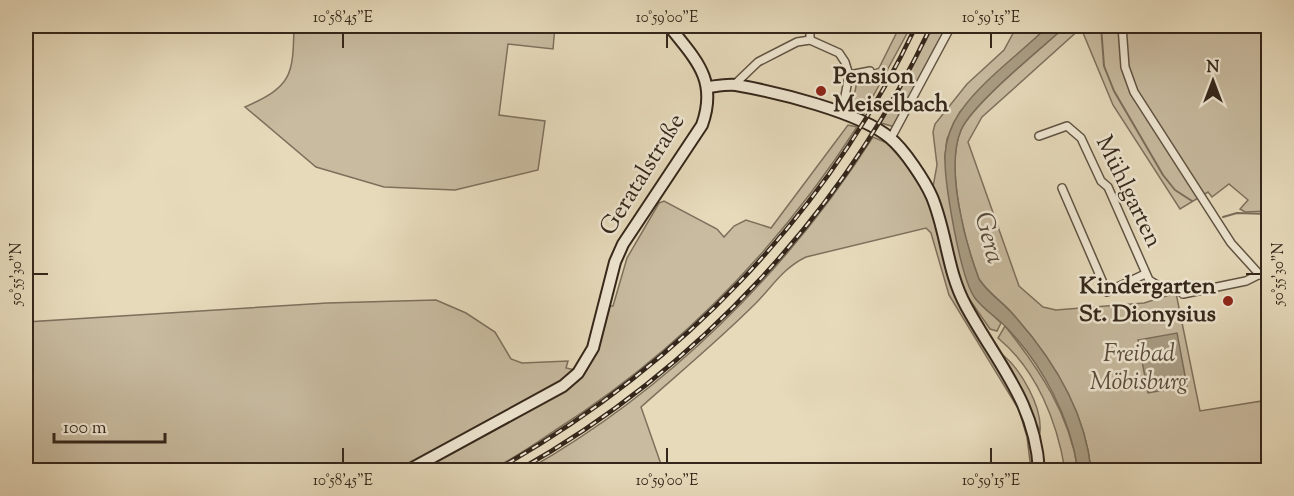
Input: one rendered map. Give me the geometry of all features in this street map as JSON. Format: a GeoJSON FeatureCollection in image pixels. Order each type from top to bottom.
{"type":"FeatureCollection","features":[{"type":"Feature","properties":{"kind":"street"},"geometry":{"type":"LineString","coordinates":[[669,26],[709,87],[734,85],[842,112],[861,120],[891,138],[927,188],[938,216],[951,270],[965,305],[1020,394],[1035,439],[1038,471]]}},
{"type":"Feature","properties":{"kind":"street"},"geometry":{"type":"LineString","coordinates":[[810,26],[810,40]]}},
{"type":"Feature","properties":{"kind":"street"},"geometry":{"type":"LineString","coordinates":[[891,138],[951,26]]}},
{"type":"Feature","properties":{"kind":"street"},"geometry":{"type":"LineString","coordinates":[[1122,26],[1125,68],[1134,92],[1231,243],[1260,275]]}},
{"type":"Feature","properties":{"kind":"street"},"geometry":{"type":"LineString","coordinates":[[734,85],[758,62],[797,42],[810,40],[839,53],[849,75],[842,112]]}},
{"type":"Feature","properties":{"kind":"street"},"geometry":{"type":"LineString","coordinates":[[849,75],[870,71]]}},
{"type":"Feature","properties":{"kind":"street","name":"Geratalstraße"},"geometry":{"type":"LineString","coordinates":[[409,471],[556,390],[578,373],[593,348],[615,262],[623,244],[702,125],[709,100],[709,87]]}},
{"type":"Feature","properties":{"kind":"street","name":"Mühlgarten"},"geometry":{"type":"LineString","coordinates":[[1039,136],[1067,126],[1082,138],[1101,181],[1108,187],[1145,274],[1157,287],[1184,294],[1246,280],[1269,270]]}},
{"type":"Feature","properties":{"kind":"street","name":"Mühlgarten"},"geometry":{"type":"LineString","coordinates":[[1062,188],[1107,292],[1145,274]]}},
{"type":"Feature","properties":{"kind":"green space"},"geometry":{"type":"Polygon","coordinates":[[[294,26],[555,26],[553,49],[508,44],[499,115],[545,121],[538,170],[455,190],[384,187],[316,167],[245,107],[272,93],[287,77],[293,57],[294,26]]]}},
{"type":"Feature","properties":{"kind":"green space"},"geometry":{"type":"Polygon","coordinates":[[[900,26],[911,26],[864,113],[852,107],[857,81],[860,76],[879,68],[900,26]]]}},
{"type":"Feature","properties":{"kind":"green space"},"geometry":{"type":"Polygon","coordinates":[[[934,26],[949,26],[895,127],[881,123],[934,26]]]}},
{"type":"Feature","properties":{"kind":"green space"},"geometry":{"type":"Polygon","coordinates":[[[1017,26],[1048,26],[960,112],[947,139],[945,156],[960,249],[975,298],[1001,323],[997,331],[990,329],[963,290],[933,187],[937,165],[933,132],[935,124],[967,84],[1004,50],[1017,26]]]}},
{"type":"Feature","properties":{"kind":"green space","name":"Freibad Möbisburg"},"geometry":{"type":"Polygon","coordinates":[[[1066,26],[1134,26],[1135,31],[1149,26],[1268,26],[1268,211],[1245,212],[1240,209],[1248,200],[1229,184],[1212,197],[1208,192],[1180,209],[1113,105],[1081,28],[982,117],[968,142],[1019,286],[1043,307],[1056,310],[1144,303],[1176,293],[1200,411],[1268,400],[1268,470],[1091,470],[1082,426],[1064,385],[1026,329],[979,279],[963,225],[956,184],[955,164],[961,130],[993,91],[1066,26]]]}},
{"type":"Feature","properties":{"kind":"green space"},"geometry":{"type":"Polygon","coordinates":[[[848,125],[857,127],[794,215],[722,295],[642,368],[599,401],[495,467],[474,472],[420,470],[570,388],[582,377],[598,350],[627,258],[659,203],[664,201],[717,229],[724,237],[734,226],[746,220],[771,228],[848,125]]]}},
{"type":"Feature","properties":{"kind":"green space"},"geometry":{"type":"Polygon","coordinates":[[[873,137],[887,143],[904,162],[930,201],[942,250],[1026,416],[1035,470],[1031,470],[1027,437],[1019,410],[949,295],[931,233],[926,228],[806,257],[784,272],[755,304],[641,407],[663,470],[527,470],[579,438],[628,403],[676,365],[720,324],[802,235],[839,187],[873,137]]]}},
{"type":"Feature","properties":{"kind":"green space"},"geometry":{"type":"Polygon","coordinates":[[[436,300],[466,313],[495,332],[511,359],[522,363],[568,361],[566,368],[575,370],[554,387],[399,470],[26,470],[26,322],[327,303],[436,300]]]}},
{"type":"Feature","properties":{"kind":"green space"},"geometry":{"type":"Polygon","coordinates":[[[1005,326],[1030,359],[1051,393],[1068,430],[1078,470],[1065,470],[1057,434],[1043,398],[1024,365],[998,338],[1005,326]]]}},
{"type":"Feature","properties":{"kind":"green space"},"geometry":{"type":"Polygon","coordinates":[[[1003,355],[1017,370],[1029,389],[1038,411],[1040,431],[1003,355]]]}},
{"type":"Feature","properties":{"kind":"shaded area"},"geometry":{"type":"Polygon","coordinates":[[[1048,26],[1066,26],[993,91],[979,105],[961,130],[955,164],[956,184],[963,226],[979,279],[1026,329],[1064,385],[1082,426],[1091,470],[1078,470],[1069,431],[1043,375],[1019,341],[978,302],[969,287],[954,229],[945,168],[948,138],[960,112],[991,78],[1048,26]]]}},
{"type":"Feature","properties":{"kind":"shaded area"},"geometry":{"type":"Polygon","coordinates":[[[1177,333],[1187,386],[1148,393],[1138,340],[1177,333]]]}},
{"type":"Feature","properties":{"kind":"waterway"},"geometry":{"type":"LineString","coordinates":[[1101,26],[1104,66],[1114,91],[1163,175],[1175,190],[1192,201]]}},
{"type":"Feature","properties":{"kind":"waterway"},"geometry":{"type":"LineString","coordinates":[[1223,217],[1237,213],[1268,214]]}},
{"type":"Feature","properties":{"kind":"railway"},"geometry":{"type":"LineString","coordinates":[[496,470],[563,429],[626,384],[686,334],[741,281],[792,223],[838,161],[880,95],[916,26]]}},
{"type":"Feature","properties":{"kind":"railway"},"geometry":{"type":"LineString","coordinates":[[519,470],[584,430],[646,384],[705,334],[760,280],[810,221],[855,159],[896,94],[931,26]]}},
{"type":"Feature","properties":{"kind":"place","name":"Pension Meiselbach"},"geometry":{"type":"Point","coordinates":[821,91]}},
{"type":"Feature","properties":{"kind":"place","name":"Kindergarten St. Dionysius"},"geometry":{"type":"Point","coordinates":[1228,301]}},
{"type":"Feature","properties":{"kind":"water label","name":"Gera"},"geometry":{"type":"Point","coordinates":[988,238]}}]}
